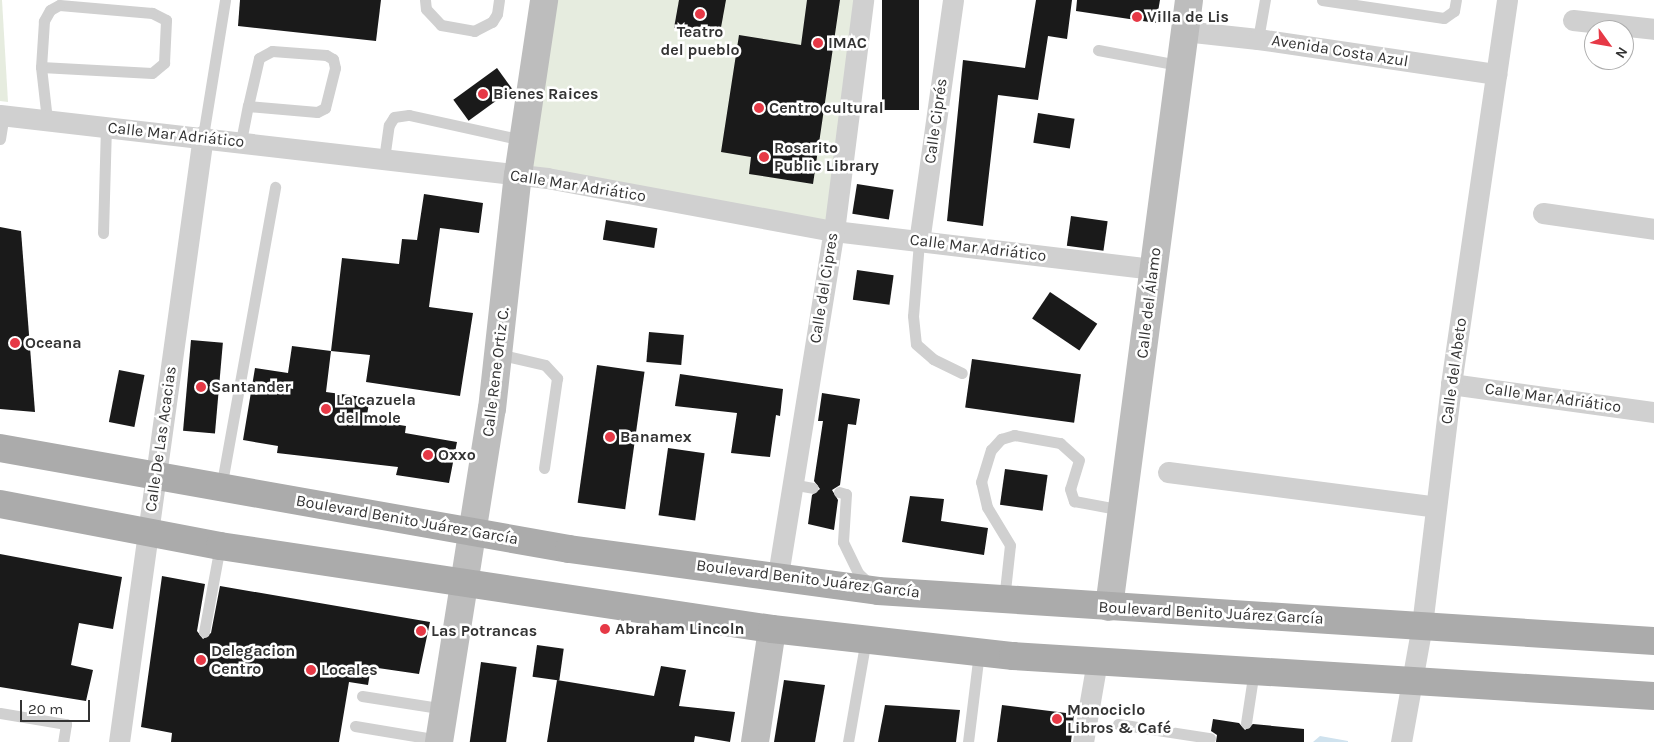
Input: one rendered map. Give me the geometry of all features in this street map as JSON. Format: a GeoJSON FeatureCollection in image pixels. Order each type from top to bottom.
{"type":"FeatureCollection","features":[{"type":"Feature","properties":{"kind":"main road","name":"Boulevard Benito Juárez García"},"geometry":{"type":"LineString","coordinates":[[0,448],[569,549],[878,591],[1109,607],[1422,625],[1654,642]]}},
{"type":"Feature","properties":{"kind":"main road"},"geometry":{"type":"LineString","coordinates":[[0,504],[220,546],[772,630],[1097,661],[1654,696]]}},
{"type":"Feature","properties":{"kind":"street","name":"Calle Rene Ortiz C."},"geometry":{"type":"LineString","coordinates":[[439,741],[465,583],[498,354],[518,175],[544,0]]}},
{"type":"Feature","properties":{"kind":"street","name":"Calle del Cipres"},"geometry":{"type":"LineString","coordinates":[[778,576],[791,484],[834,231],[863,0]]}},
{"type":"Feature","properties":{"kind":"street","name":"Calle Ciprés"},"geometry":{"type":"LineString","coordinates":[[919,242],[953,0]]}},
{"type":"Feature","properties":{"kind":"street","name":"Calle del Álamo"},"geometry":{"type":"LineString","coordinates":[[1109,607],[1154,269],[1178,65],[1189,0]]}},
{"type":"Feature","properties":{"kind":"street","name":"Calle del Abeto"},"geometry":{"type":"LineString","coordinates":[[1401,742],[1410,680],[1422,625],[1452,384],[1507,0]]}},
{"type":"Feature","properties":{"kind":"street"},"geometry":{"type":"LineString","coordinates":[[1573,20],[1654,29]]}},
{"type":"Feature","properties":{"kind":"street","name":"Avenida Costa Azul"},"geometry":{"type":"LineString","coordinates":[[1184,31],[1258,39],[1496,74]]}},
{"type":"Feature","properties":{"kind":"street","name":"Calle Mar Adriático"},"geometry":{"type":"LineString","coordinates":[[2,115],[106,128],[203,136],[518,175],[834,231],[1154,269]]}},
{"type":"Feature","properties":{"kind":"street","name":"Calle De Las Acacias"},"geometry":{"type":"LineString","coordinates":[[119,742],[203,136]]}},
{"type":"Feature","properties":{"kind":"street"},"geometry":{"type":"LineString","coordinates":[[1543,213],[1654,229]]}},
{"type":"Feature","properties":{"kind":"street","name":"Calle Mar Adriático"},"geometry":{"type":"LineString","coordinates":[[1452,384],[1654,412]]}},
{"type":"Feature","properties":{"kind":"street"},"geometry":{"type":"LineString","coordinates":[[1168,472],[1436,507]]}},
{"type":"Feature","properties":{"kind":"street"},"geometry":{"type":"LineString","coordinates":[[755,742],[772,630]]}},
{"type":"Feature","properties":{"kind":"street"},"geometry":{"type":"LineString","coordinates":[[1083,742],[1097,661]]}},
{"type":"Feature","properties":{"kind":"lane"},"geometry":{"type":"LineString","coordinates":[[203,136],[224,0]]}},
{"type":"Feature","properties":{"kind":"lane"},"geometry":{"type":"LineString","coordinates":[[425,0],[426,9],[441,26],[474,30],[492,22],[498,14],[499,0]]}},
{"type":"Feature","properties":{"kind":"lane"},"geometry":{"type":"LineString","coordinates":[[1258,39],[1266,0]]}},
{"type":"Feature","properties":{"kind":"lane"},"geometry":{"type":"LineString","coordinates":[[1322,0],[1444,18],[1454,12],[1456,0]]}},
{"type":"Feature","properties":{"kind":"lane"},"geometry":{"type":"LineString","coordinates":[[41,67],[152,73],[164,63],[167,40],[166,20],[152,13],[59,5],[50,10],[44,21],[41,67],[47,120]]}},
{"type":"Feature","properties":{"kind":"lane"},"geometry":{"type":"LineString","coordinates":[[1098,50],[1178,65]]}},
{"type":"Feature","properties":{"kind":"lane"},"geometry":{"type":"LineString","coordinates":[[241,141],[248,106],[259,58],[272,51],[326,55],[333,59],[335,68],[325,108],[317,112],[248,106]]}},
{"type":"Feature","properties":{"kind":"lane"},"geometry":{"type":"LineString","coordinates":[[0,139],[2,115]]}},
{"type":"Feature","properties":{"kind":"lane"},"geometry":{"type":"LineString","coordinates":[[384,159],[389,125],[394,117],[408,115],[523,140]]}},
{"type":"Feature","properties":{"kind":"lane"},"geometry":{"type":"LineString","coordinates":[[103,233],[106,128]]}},
{"type":"Feature","properties":{"kind":"lane"},"geometry":{"type":"LineString","coordinates":[[222,488],[275,187]]}},
{"type":"Feature","properties":{"kind":"lane"},"geometry":{"type":"LineString","coordinates":[[919,242],[913,316],[916,344],[933,360],[962,373]]}},
{"type":"Feature","properties":{"kind":"lane"},"geometry":{"type":"LineString","coordinates":[[498,354],[545,365],[557,378],[544,468]]}},
{"type":"Feature","properties":{"kind":"lane"},"geometry":{"type":"LineString","coordinates":[[1004,600],[1010,545],[987,507],[981,482],[991,450],[1001,440],[1014,435],[1060,443],[1079,460],[1070,489],[1074,501],[1122,510]]}},
{"type":"Feature","properties":{"kind":"lane"},"geometry":{"type":"LineString","coordinates":[[791,484],[813,488]]}},
{"type":"Feature","properties":{"kind":"lane"},"geometry":{"type":"LineString","coordinates":[[839,492],[846,494],[844,542],[858,573],[878,591]]}},
{"type":"Feature","properties":{"kind":"lane"},"geometry":{"type":"LineString","coordinates":[[204,632],[220,546]]}},
{"type":"Feature","properties":{"kind":"lane"},"geometry":{"type":"LineString","coordinates":[[848,742],[866,639]]}},
{"type":"Feature","properties":{"kind":"lane"},"geometry":{"type":"LineString","coordinates":[[968,742],[979,650]]}},
{"type":"Feature","properties":{"kind":"lane"},"geometry":{"type":"LineString","coordinates":[[1246,723],[1254,670]]}},
{"type":"Feature","properties":{"kind":"lane"},"geometry":{"type":"LineString","coordinates":[[362,696],[445,709]]}},
{"type":"Feature","properties":{"kind":"lane"},"geometry":{"type":"LineString","coordinates":[[0,713],[66,724],[63,742]]}},
{"type":"Feature","properties":{"kind":"lane"},"geometry":{"type":"LineString","coordinates":[[1118,724],[1210,738]]}},
{"type":"Feature","properties":{"kind":"lane"},"geometry":{"type":"LineString","coordinates":[[355,726],[439,741]]}},
{"type":"Feature","properties":{"kind":"shaded area"},"geometry":{"type":"Polygon","coordinates":[[[0,0],[2,0],[8,102],[0,101],[0,0]]]}},
{"type":"Feature","properties":{"kind":"shaded area"},"geometry":{"type":"Polygon","coordinates":[[[544,0],[863,0],[834,231],[518,175],[544,0]]]}},
{"type":"Feature","properties":{"kind":"water"},"geometry":{"type":"Polygon","coordinates":[[[1320,736],[1348,741],[1348,742],[1313,742],[1320,736]]]}},
{"type":"Feature","properties":{"kind":"building"},"geometry":{"type":"Polygon","coordinates":[[[240,0],[381,0],[376,41],[238,26],[240,0]]]}},
{"type":"Feature","properties":{"kind":"building","name":"Teatro del pueblo"},"geometry":{"type":"Polygon","coordinates":[[[679,0],[726,0],[720,33],[674,28],[679,0]]]}},
{"type":"Feature","properties":{"kind":"building"},"geometry":{"type":"Polygon","coordinates":[[[807,0],[840,0],[813,184],[749,174],[751,157],[721,152],[739,35],[801,45],[807,0]]]}},
{"type":"Feature","properties":{"kind":"building"},"geometry":{"type":"Polygon","coordinates":[[[882,0],[919,0],[919,110],[882,110],[882,0]]]}},
{"type":"Feature","properties":{"kind":"building"},"geometry":{"type":"Polygon","coordinates":[[[1036,0],[1072,0],[1067,39],[1048,36],[1038,100],[998,95],[983,226],[947,221],[963,60],[1025,68],[1036,0]]]}},
{"type":"Feature","properties":{"kind":"building","name":"Villa de Lis"},"geometry":{"type":"Polygon","coordinates":[[[1077,0],[1160,0],[1156,23],[1076,11],[1077,0]]]}},
{"type":"Feature","properties":{"kind":"building","name":"Bienes Raices"},"geometry":{"type":"Polygon","coordinates":[[[497,68],[512,89],[469,121],[453,100],[497,68]]]}},
{"type":"Feature","properties":{"kind":"building"},"geometry":{"type":"Polygon","coordinates":[[[1038,113],[1075,119],[1070,148],[1033,143],[1038,113]]]}},
{"type":"Feature","properties":{"kind":"building"},"geometry":{"type":"Polygon","coordinates":[[[857,184],[894,190],[889,219],[852,214],[857,184]]]}},
{"type":"Feature","properties":{"kind":"building"},"geometry":{"type":"Polygon","coordinates":[[[424,194],[483,203],[479,233],[440,228],[429,307],[473,313],[460,396],[366,382],[370,355],[331,351],[342,258],[399,264],[402,239],[417,240],[424,194]]]}},
{"type":"Feature","properties":{"kind":"building"},"geometry":{"type":"Polygon","coordinates":[[[1071,216],[1108,221],[1103,251],[1067,246],[1071,216]]]}},
{"type":"Feature","properties":{"kind":"building"},"geometry":{"type":"Polygon","coordinates":[[[606,220],[657,228],[654,248],[603,240],[606,220]]]}},
{"type":"Feature","properties":{"kind":"building","name":"Oceana"},"geometry":{"type":"Polygon","coordinates":[[[0,227],[21,231],[35,412],[0,409],[0,227]]]}},
{"type":"Feature","properties":{"kind":"building"},"geometry":{"type":"Polygon","coordinates":[[[857,270],[894,275],[889,305],[853,300],[857,270]]]}},
{"type":"Feature","properties":{"kind":"building"},"geometry":{"type":"Polygon","coordinates":[[[1050,292],[1097,324],[1079,350],[1032,319],[1050,292]]]}},
{"type":"Feature","properties":{"kind":"building"},"geometry":{"type":"Polygon","coordinates":[[[649,332],[684,335],[681,365],[646,362],[649,332]]]}},
{"type":"Feature","properties":{"kind":"building","name":"Santander"},"geometry":{"type":"Polygon","coordinates":[[[191,340],[223,343],[215,433],[183,431],[191,340]]]}},
{"type":"Feature","properties":{"kind":"building","name":"La cazuela del mole"},"geometry":{"type":"Polygon","coordinates":[[[292,346],[331,351],[326,392],[370,398],[366,420],[406,426],[405,433],[457,442],[449,483],[396,475],[398,467],[277,453],[278,446],[243,440],[255,368],[288,373],[292,346]]]}},
{"type":"Feature","properties":{"kind":"building"},"geometry":{"type":"Polygon","coordinates":[[[972,359],[1081,374],[1074,423],[965,408],[972,359]]]}},
{"type":"Feature","properties":{"kind":"building","name":"Banamex"},"geometry":{"type":"Polygon","coordinates":[[[597,365],[645,372],[625,509],[578,503],[597,365]]]}},
{"type":"Feature","properties":{"kind":"building"},"geometry":{"type":"Polygon","coordinates":[[[119,370],[145,375],[134,427],[109,422],[119,370]]]}},
{"type":"Feature","properties":{"kind":"building"},"geometry":{"type":"Polygon","coordinates":[[[680,374],[783,389],[780,416],[776,415],[770,457],[731,453],[737,413],[675,406],[680,374]]]}},
{"type":"Feature","properties":{"kind":"building"},"geometry":{"type":"Polygon","coordinates":[[[822,393],[860,399],[856,425],[848,424],[840,485],[832,490],[838,500],[834,530],[808,524],[812,495],[820,489],[814,481],[823,421],[818,421],[822,393]]]}},
{"type":"Feature","properties":{"kind":"building"},"geometry":{"type":"Polygon","coordinates":[[[668,448],[705,453],[695,520],[659,515],[668,448]]]}},
{"type":"Feature","properties":{"kind":"building"},"geometry":{"type":"Polygon","coordinates":[[[1005,469],[1048,475],[1043,511],[1000,505],[1005,469]]]}},
{"type":"Feature","properties":{"kind":"building"},"geometry":{"type":"Polygon","coordinates":[[[910,496],[944,499],[941,521],[988,528],[984,555],[902,542],[910,496]]]}},
{"type":"Feature","properties":{"kind":"building"},"geometry":{"type":"Polygon","coordinates":[[[0,554],[122,577],[113,629],[79,623],[71,665],[93,670],[86,701],[0,687],[0,554]]]}},
{"type":"Feature","properties":{"kind":"building"},"geometry":{"type":"Polygon","coordinates":[[[162,576],[205,584],[197,631],[203,639],[211,633],[220,586],[430,622],[419,674],[371,667],[368,685],[349,682],[339,742],[171,742],[172,733],[141,727],[162,576]]]}},
{"type":"Feature","properties":{"kind":"building"},"geometry":{"type":"Polygon","coordinates":[[[537,645],[564,649],[559,680],[533,677],[537,645]]]}},
{"type":"Feature","properties":{"kind":"building"},"geometry":{"type":"Polygon","coordinates":[[[481,662],[517,667],[506,742],[470,742],[481,662]]]}},
{"type":"Feature","properties":{"kind":"building"},"geometry":{"type":"Polygon","coordinates":[[[661,666],[686,670],[679,706],[735,712],[730,742],[695,736],[694,742],[547,742],[557,680],[654,696],[661,666]]]}},
{"type":"Feature","properties":{"kind":"building"},"geometry":{"type":"Polygon","coordinates":[[[784,680],[825,685],[815,742],[774,742],[784,680]]]}},
{"type":"Feature","properties":{"kind":"building"},"geometry":{"type":"Polygon","coordinates":[[[885,705],[960,710],[956,742],[878,742],[885,705]]]}},
{"type":"Feature","properties":{"kind":"building"},"geometry":{"type":"Polygon","coordinates":[[[1002,705],[1074,714],[1071,742],[997,742],[1002,705]]]}},
{"type":"Feature","properties":{"kind":"building"},"geometry":{"type":"Polygon","coordinates":[[[1213,719],[1239,723],[1245,730],[1253,724],[1304,729],[1304,742],[1216,742],[1217,735],[1211,731],[1213,719]]]}},
{"type":"Feature","properties":{"kind":"place","name":"Teatro del pueblo"},"geometry":{"type":"Point","coordinates":[700,14]}},
{"type":"Feature","properties":{"kind":"place","name":"Villa de Lis"},"geometry":{"type":"Point","coordinates":[1137,17]}},
{"type":"Feature","properties":{"kind":"place","name":"IMAC"},"geometry":{"type":"Point","coordinates":[818,43]}},
{"type":"Feature","properties":{"kind":"place","name":"Bienes Raices"},"geometry":{"type":"Point","coordinates":[483,94]}},
{"type":"Feature","properties":{"kind":"place","name":"Centro cultural"},"geometry":{"type":"Point","coordinates":[759,108]}},
{"type":"Feature","properties":{"kind":"place","name":"Rosarito Public Library"},"geometry":{"type":"Point","coordinates":[764,157]}},
{"type":"Feature","properties":{"kind":"place","name":"Oceana"},"geometry":{"type":"Point","coordinates":[15,343]}},
{"type":"Feature","properties":{"kind":"place","name":"Santander"},"geometry":{"type":"Point","coordinates":[201,387]}},
{"type":"Feature","properties":{"kind":"place","name":"La cazuela del mole"},"geometry":{"type":"Point","coordinates":[326,409]}},
{"type":"Feature","properties":{"kind":"place","name":"Banamex"},"geometry":{"type":"Point","coordinates":[610,437]}},
{"type":"Feature","properties":{"kind":"place","name":"Oxxo"},"geometry":{"type":"Point","coordinates":[428,455]}},
{"type":"Feature","properties":{"kind":"place","name":"Abraham Lincoln"},"geometry":{"type":"Point","coordinates":[605,629]}},
{"type":"Feature","properties":{"kind":"place","name":"Las Potrancas"},"geometry":{"type":"Point","coordinates":[421,631]}},
{"type":"Feature","properties":{"kind":"place","name":"Delegacion Centro"},"geometry":{"type":"Point","coordinates":[201,660]}},
{"type":"Feature","properties":{"kind":"place","name":"Locales"},"geometry":{"type":"Point","coordinates":[311,670]}},
{"type":"Feature","properties":{"kind":"place","name":"Monociclo Libros & Café"},"geometry":{"type":"Point","coordinates":[1057,719]}}]}
